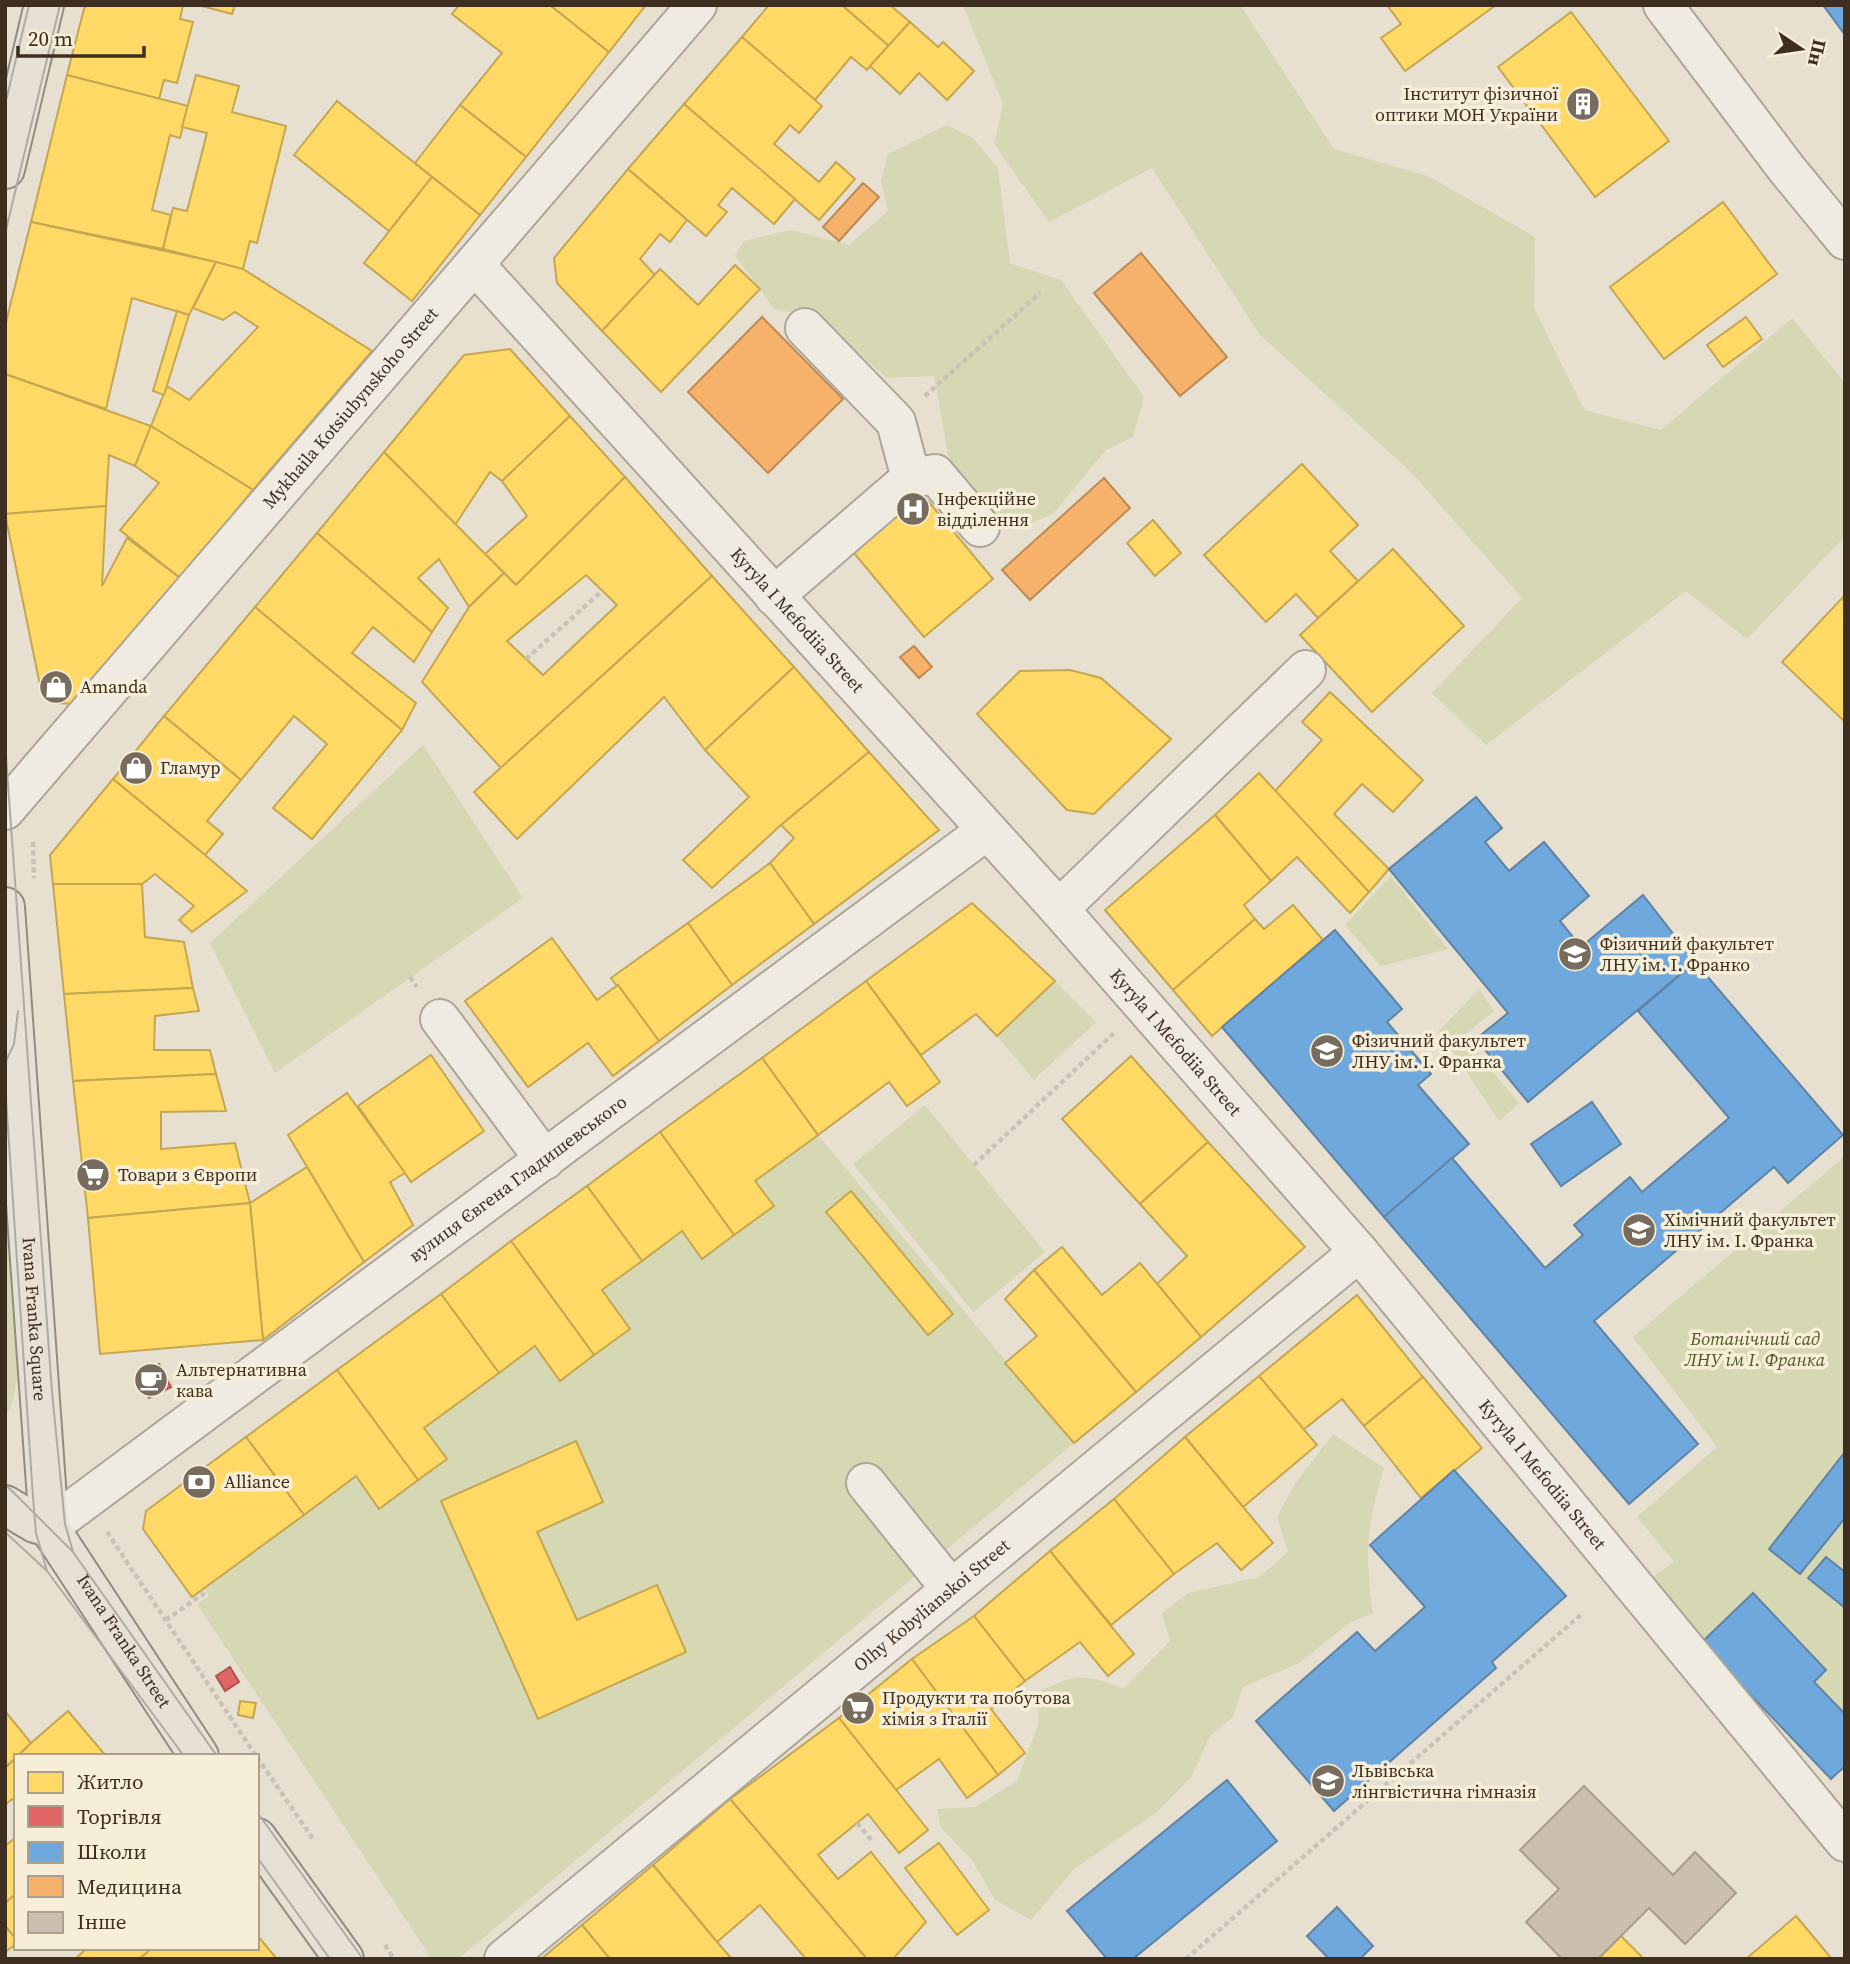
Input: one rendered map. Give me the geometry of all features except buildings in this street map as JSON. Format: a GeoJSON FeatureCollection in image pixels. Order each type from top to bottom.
{"type":"FeatureCollection","features":[{"type":"Feature","properties":{"kind":"main road"},"geometry":{"type":"LineString","coordinates":[[5,169],[44,5]]}},
{"type":"Feature","properties":{"kind":"main road","name":"Ivana Franka Square"},"geometry":{"type":"LineString","coordinates":[[20,897],[10,1078],[49,1527]]}},
{"type":"Feature","properties":{"kind":"main road"},"geometry":{"type":"LineString","coordinates":[[5,1505],[35,1523],[49,1527]]}},
{"type":"Feature","properties":{"kind":"main road","name":"Ivana Franka Street"},"geometry":{"type":"LineString","coordinates":[[49,1527],[198,1754]]}},
{"type":"Feature","properties":{"kind":"main road"},"geometry":{"type":"LineString","coordinates":[[259,1841],[344,1959]]}},
{"type":"Feature","properties":{"kind":"street","name":"Mykhaila Kotsiubynskoho Street"},"geometry":{"type":"LineString","coordinates":[[5,810],[476,266],[697,5]]}},
{"type":"Feature","properties":{"kind":"street"},"geometry":{"type":"LineString","coordinates":[[1663,5],[1786,168],[1845,240]]}},
{"type":"Feature","properties":{"kind":"street","name":"Kyryla I Mefodiia Street"},"geometry":{"type":"LineString","coordinates":[[476,266],[1059,909],[1359,1252],[1845,1842]]}},
{"type":"Feature","properties":{"kind":"street"},"geometry":{"type":"LineString","coordinates":[[805,328],[896,422],[911,478]]}},
{"type":"Feature","properties":{"kind":"street"},"geometry":{"type":"LineString","coordinates":[[774,596],[911,478],[935,474],[981,527]]}},
{"type":"Feature","properties":{"kind":"street"},"geometry":{"type":"LineString","coordinates":[[1059,909],[1306,670]]}},
{"type":"Feature","properties":{"kind":"street","name":"вулиця Євгена Гладишевського"},"geometry":{"type":"LineString","coordinates":[[49,1527],[986,831]]}},
{"type":"Feature","properties":{"kind":"street"},"geometry":{"type":"LineString","coordinates":[[440,1019],[545,1160]]}},
{"type":"Feature","properties":{"kind":"street","name":"Olhy Kobylianskoi Street"},"geometry":{"type":"LineString","coordinates":[[504,1959],[1359,1252]]}},
{"type":"Feature","properties":{"kind":"street"},"geometry":{"type":"LineString","coordinates":[[866,1483],[951,1589]]}},
{"type":"Feature","properties":{"kind":"path"},"geometry":{"type":"LineString","coordinates":[[896,422],[1040,293]]}},
{"type":"Feature","properties":{"kind":"path"},"geometry":{"type":"LineString","coordinates":[[526,659],[602,591]]}},
{"type":"Feature","properties":{"kind":"path"},"geometry":{"type":"LineString","coordinates":[[20,897],[31,845],[40,834]]}},
{"type":"Feature","properties":{"kind":"path"},"geometry":{"type":"LineString","coordinates":[[974,1165],[1118,1029]]}},
{"type":"Feature","properties":{"kind":"path"},"geometry":{"type":"LineString","coordinates":[[104,1527],[255,1754]]}},
{"type":"Feature","properties":{"kind":"path"},"geometry":{"type":"LineString","coordinates":[[166,1620],[204,1594],[201,1590]]}},
{"type":"Feature","properties":{"kind":"path"},"geometry":{"type":"LineString","coordinates":[[1186,1959],[1583,1614]]}},
{"type":"Feature","properties":{"kind":"path"},"geometry":{"type":"LineString","coordinates":[[857,1823],[873,1842]]}},
{"type":"Feature","properties":{"kind":"green space"},"geometry":{"type":"Polygon","coordinates":[[[966,5],[1240,5],[1334,149],[1428,176],[1535,237],[1534,308],[1584,410],[1661,430],[1792,318],[1845,383],[1845,536],[1747,639],[1686,591],[1486,745],[1432,693],[1522,598],[1412,473],[1260,335],[1152,168],[1049,222],[994,144],[1003,104],[964,8],[966,5]]]}},
{"type":"Feature","properties":{"kind":"green space"},"geometry":{"type":"Polygon","coordinates":[[[947,125],[973,138],[998,168],[1010,263],[1061,280],[1144,397],[1133,437],[1106,450],[1053,514],[1010,531],[984,519],[953,483],[934,376],[887,378],[816,316],[774,309],[735,255],[744,241],[791,230],[849,245],[888,211],[881,181],[888,154],[947,125]]]}},
{"type":"Feature","properties":{"kind":"green space"},"geometry":{"type":"Polygon","coordinates":[[[423,745],[523,898],[275,1073],[210,943],[423,745]]]}},
{"type":"Feature","properties":{"kind":"green space"},"geometry":{"type":"Polygon","coordinates":[[[1391,876],[1448,949],[1381,966],[1345,925],[1391,876]]]}},
{"type":"Feature","properties":{"kind":"green space"},"geometry":{"type":"Polygon","coordinates":[[[1055,981],[1096,1022],[1034,1080],[997,1036],[1055,981]]]}},
{"type":"Feature","properties":{"kind":"green space"},"geometry":{"type":"Polygon","coordinates":[[[1479,989],[1494,1011],[1463,1036],[1519,1103],[1499,1121],[1439,1031],[1479,989]]]}},
{"type":"Feature","properties":{"kind":"green space"},"geometry":{"type":"Polygon","coordinates":[[[925,1105],[1045,1252],[973,1312],[853,1164],[925,1105]]]}},
{"type":"Feature","properties":{"kind":"green space"},"geometry":{"type":"Polygon","coordinates":[[[818,1135],[1074,1443],[458,1959],[432,1959],[197,1604],[209,1596],[204,1588],[356,1476],[380,1509],[446,1459],[424,1428],[535,1346],[561,1380],[630,1329],[602,1290],[682,1231],[703,1259],[773,1207],[755,1181],[818,1135]],[[576,1441],[442,1501],[538,1718],[686,1652],[656,1585],[577,1620],[537,1532],[603,1502],[576,1441]]]}},
{"type":"Feature","properties":{"kind":"green space","name":"Ботанічний сад ЛНУ ім І. Франка"},"geometry":{"type":"Polygon","coordinates":[[[1845,1156],[1845,1766],[1831,1779],[1645,1582],[1674,1562],[1637,1517],[1717,1447],[1633,1337],[1845,1156]]]}},
{"type":"Feature","properties":{"kind":"green space"},"geometry":{"type":"Polygon","coordinates":[[[5,1192],[19,1370],[12,1404],[5,1418],[5,1192]]]}},
{"type":"Feature","properties":{"kind":"green space"},"geometry":{"type":"Polygon","coordinates":[[[1333,1434],[1384,1468],[1369,1539],[1373,1613],[1349,1623],[1299,1663],[1243,1687],[1233,1717],[1210,1736],[1191,1777],[1156,1813],[1075,1868],[1031,1920],[995,1900],[972,1860],[941,1828],[937,1809],[975,1807],[1017,1781],[1038,1725],[1039,1692],[1064,1681],[1081,1678],[1124,1688],[1170,1641],[1162,1613],[1188,1593],[1259,1577],[1288,1552],[1277,1517],[1296,1482],[1333,1434]]]}},
{"type":"Feature","properties":{"kind":"tram line"},"geometry":{"type":"LineString","coordinates":[[5,105],[29,5]]}},
{"type":"Feature","properties":{"kind":"tram line"},"geometry":{"type":"LineString","coordinates":[[5,234],[60,5]]}},
{"type":"Feature","properties":{"kind":"tram line"},"geometry":{"type":"LineString","coordinates":[[5,743],[52,1392],[65,1524],[73,1552]]}},
{"type":"Feature","properties":{"kind":"tram line"},"geometry":{"type":"LineString","coordinates":[[5,1063],[14,1044],[18,1011]]}},
{"type":"Feature","properties":{"kind":"tram line"},"geometry":{"type":"LineString","coordinates":[[5,1084],[36,1533],[47,1571]]}},
{"type":"Feature","properties":{"kind":"tram line"},"geometry":{"type":"LineString","coordinates":[[5,1484],[73,1552],[216,1754]]}},
{"type":"Feature","properties":{"kind":"tram line"},"geometry":{"type":"LineString","coordinates":[[5,1532],[47,1571],[183,1754]]}},
{"type":"Feature","properties":{"kind":"tram line"},"geometry":{"type":"LineString","coordinates":[[259,1815],[363,1959]]}},
{"type":"Feature","properties":{"kind":"tram line"},"geometry":{"type":"LineString","coordinates":[[259,1860],[330,1959]]}},
{"type":"Feature","properties":{"kind":"place","name":"Інститут фізичної оптики МОН України"},"geometry":{"type":"Point","coordinates":[1583,104]}},
{"type":"Feature","properties":{"kind":"place","name":"Інфекційне відділення"},"geometry":{"type":"Point","coordinates":[913,509]}},
{"type":"Feature","properties":{"kind":"place","name":"Amanda"},"geometry":{"type":"Point","coordinates":[56,687]}},
{"type":"Feature","properties":{"kind":"place","name":"Гламур"},"geometry":{"type":"Point","coordinates":[136,768]}},
{"type":"Feature","properties":{"kind":"place","name":"Фізичний факультет ЛНУ ім. І. Франко"},"geometry":{"type":"Point","coordinates":[1575,954]}},
{"type":"Feature","properties":{"kind":"place","name":"Фізичний факультет ЛНУ ім. І. Франка"},"geometry":{"type":"Point","coordinates":[1327,1051]}},
{"type":"Feature","properties":{"kind":"place","name":"Товари з Європи"},"geometry":{"type":"Point","coordinates":[93,1175]}},
{"type":"Feature","properties":{"kind":"place","name":"Хімічний факультет ЛНУ ім. І. Франка"},"geometry":{"type":"Point","coordinates":[1639,1230]}},
{"type":"Feature","properties":{"kind":"place","name":"Альтернативна кава"},"geometry":{"type":"Point","coordinates":[151,1380]}},
{"type":"Feature","properties":{"kind":"place","name":"Alliance"},"geometry":{"type":"Point","coordinates":[199,1482]}},
{"type":"Feature","properties":{"kind":"place","name":"Продукти та побутова хімія з Італії"},"geometry":{"type":"Point","coordinates":[858,1708]}},
{"type":"Feature","properties":{"kind":"place","name":"Львівська лінгвістична гімназія"},"geometry":{"type":"Point","coordinates":[1328,1781]}}]}
